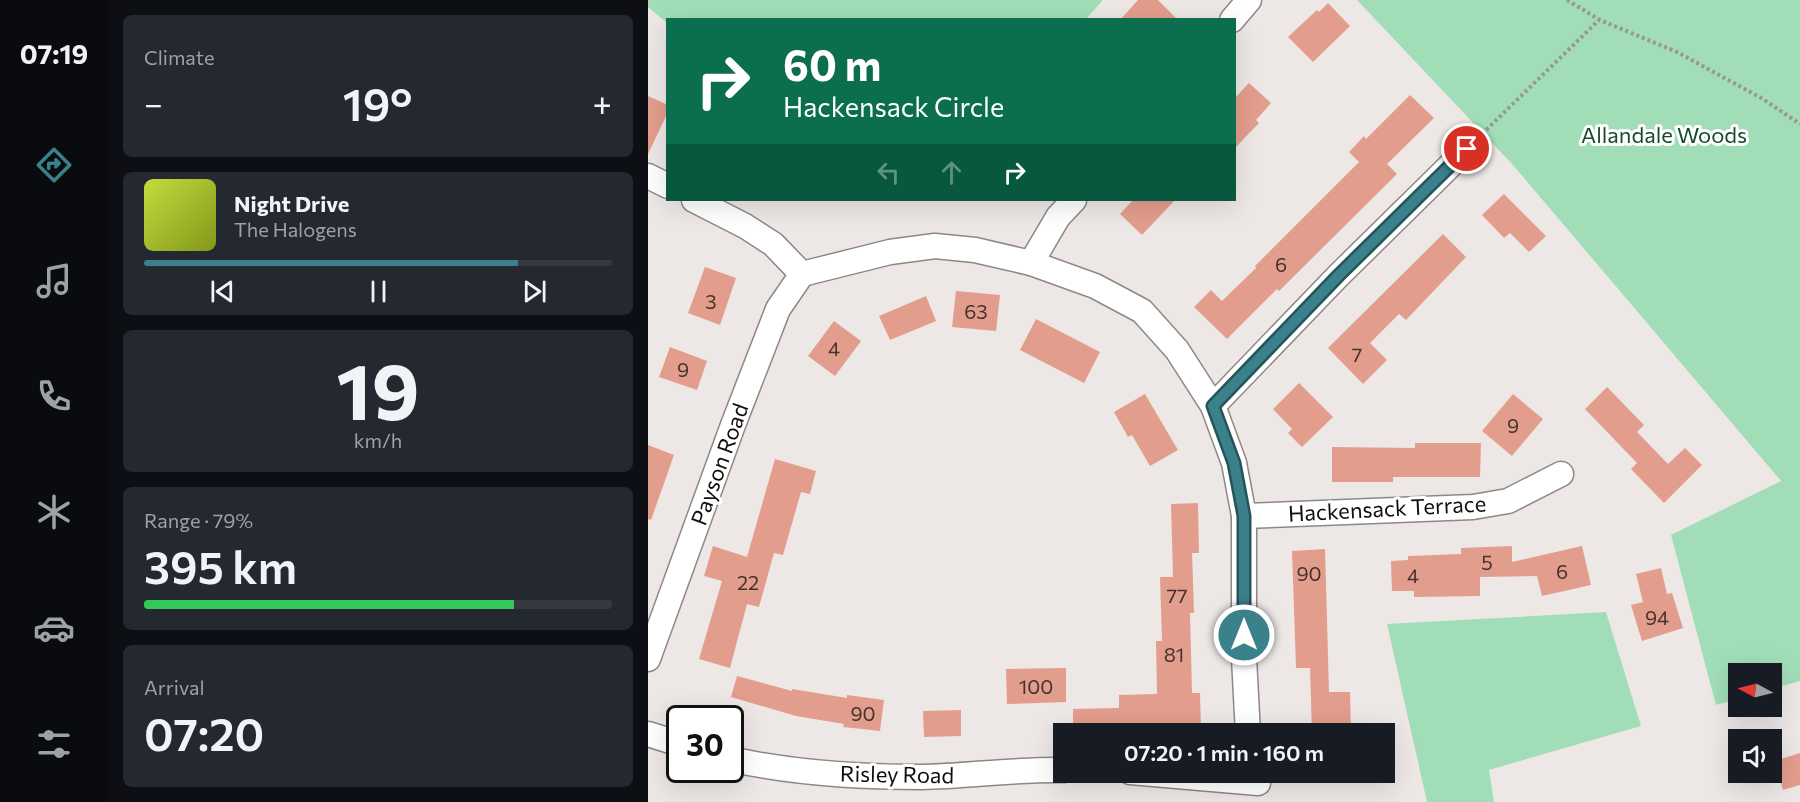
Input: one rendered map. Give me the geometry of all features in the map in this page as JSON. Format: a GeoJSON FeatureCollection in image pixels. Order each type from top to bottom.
{"type":"FeatureCollection","features":[{"type":"Feature","properties":{"kind":"street"},"geometry":{"type":"LineString","coordinates":[[1234,18],[1249,0]]}},
{"type":"Feature","properties":{"kind":"street"},"geometry":{"type":"LineString","coordinates":[[1213,406],[1338,276],[1467,149]]}},
{"type":"Feature","properties":{"kind":"street"},"geometry":{"type":"LineString","coordinates":[[648,176],[666,185]]}},
{"type":"Feature","properties":{"kind":"street"},"geometry":{"type":"LineString","coordinates":[[696,201],[745,226],[773,244],[802,274],[890,252],[935,246],[975,250],[1031,263],[1095,286],[1142,310],[1177,350],[1213,406],[1234,463],[1244,516],[1244,658],[1247,723]]}},
{"type":"Feature","properties":{"kind":"street"},"geometry":{"type":"LineString","coordinates":[[1031,263],[1058,217],[1073,201]]}},
{"type":"Feature","properties":{"kind":"street","name":"Payson Road"},"geometry":{"type":"LineString","coordinates":[[648,659],[778,309],[802,274]]}},
{"type":"Feature","properties":{"kind":"street","name":"Hackensack Terrace"},"geometry":{"type":"LineString","coordinates":[[1244,516],[1473,507],[1508,501],[1561,474]]}},
{"type":"Feature","properties":{"kind":"street"},"geometry":{"type":"LineString","coordinates":[[648,734],[666,740]]}},
{"type":"Feature","properties":{"kind":"street","name":"Risley Road"},"geometry":{"type":"LineString","coordinates":[[744,762],[784,769],[870,776],[923,777],[1053,771]]}},
{"type":"Feature","properties":{"kind":"street"},"geometry":{"type":"LineString","coordinates":[[1232,783],[1260,786]]}},
{"type":"Feature","properties":{"kind":"path"},"geometry":{"type":"LineString","coordinates":[[1567,0],[1600,20],[1677,52],[1763,99],[1800,124]]}},
{"type":"Feature","properties":{"kind":"path"},"geometry":{"type":"LineString","coordinates":[[1467,149],[1600,20]]}},
{"type":"Feature","properties":{"kind":"green space"},"geometry":{"type":"Polygon","coordinates":[[[648,0],[1103,0],[1087,18],[666,18],[666,22],[648,7],[648,0]]]}},
{"type":"Feature","properties":{"kind":"green space","name":"Allandale Woods"},"geometry":{"type":"Polygon","coordinates":[[[1357,0],[1800,0],[1800,681],[1782,686],[1782,663],[1728,663],[1728,702],[1716,705],[1671,535],[1781,481],[1513,165],[1357,0]]]}},
{"type":"Feature","properties":{"kind":"green space"},"geometry":{"type":"Polygon","coordinates":[[[1606,612],[1641,726],[1489,770],[1494,802],[1427,802],[1387,624],[1606,612]]]}},
{"type":"Feature","properties":{"kind":"building"},"geometry":{"type":"Polygon","coordinates":[[[1138,0],[1158,0],[1176,18],[1122,18],[1138,0]]]}},
{"type":"Feature","properties":{"kind":"building"},"geometry":{"type":"Polygon","coordinates":[[[1328,3],[1350,26],[1313,62],[1288,37],[1328,3]]]}},
{"type":"Feature","properties":{"kind":"building"},"geometry":{"type":"Polygon","coordinates":[[[1249,83],[1271,103],[1256,120],[1259,123],[1236,147],[1236,97],[1249,83]]]}},
{"type":"Feature","properties":{"kind":"building"},"geometry":{"type":"Polygon","coordinates":[[[1410,95],[1434,118],[1387,164],[1397,174],[1227,339],[1194,307],[1211,290],[1222,301],[1256,268],[1255,266],[1359,162],[1349,152],[1364,136],[1366,139],[1410,95]]]}},
{"type":"Feature","properties":{"kind":"building"},"geometry":{"type":"Polygon","coordinates":[[[648,96],[666,104],[666,116],[648,154],[648,96]]]}},
{"type":"Feature","properties":{"kind":"building"},"geometry":{"type":"Polygon","coordinates":[[[1504,194],[1546,236],[1529,252],[1510,233],[1504,238],[1482,215],[1504,194]]]}},
{"type":"Feature","properties":{"kind":"building"},"geometry":{"type":"Polygon","coordinates":[[[1132,201],[1174,201],[1142,235],[1120,214],[1132,201]]]}},
{"type":"Feature","properties":{"kind":"building"},"geometry":{"type":"Polygon","coordinates":[[[1443,234],[1466,257],[1406,320],[1399,314],[1370,343],[1387,360],[1363,384],[1328,348],[1443,234]]]}},
{"type":"Feature","properties":{"kind":"building"},"geometry":{"type":"Polygon","coordinates":[[[705,267],[736,278],[720,325],[688,313],[705,267]]]}},
{"type":"Feature","properties":{"kind":"building"},"geometry":{"type":"Polygon","coordinates":[[[956,291],[1000,295],[996,331],[952,327],[956,291]]]}},
{"type":"Feature","properties":{"kind":"building"},"geometry":{"type":"Polygon","coordinates":[[[926,296],[936,321],[890,340],[879,316],[926,296]]]}},
{"type":"Feature","properties":{"kind":"building"},"geometry":{"type":"Polygon","coordinates":[[[1036,319],[1100,352],[1084,383],[1020,350],[1036,319]]]}},
{"type":"Feature","properties":{"kind":"building"},"geometry":{"type":"Polygon","coordinates":[[[834,321],[861,341],[835,376],[808,356],[834,321]]]}},
{"type":"Feature","properties":{"kind":"building"},"geometry":{"type":"Polygon","coordinates":[[[670,347],[707,361],[697,390],[659,377],[670,347]]]}},
{"type":"Feature","properties":{"kind":"building"},"geometry":{"type":"Polygon","coordinates":[[[1299,383],[1333,417],[1302,447],[1288,433],[1292,429],[1273,409],[1299,383]]]}},
{"type":"Feature","properties":{"kind":"building"},"geometry":{"type":"Polygon","coordinates":[[[1607,387],[1644,425],[1637,432],[1668,464],[1685,448],[1702,465],[1664,503],[1631,469],[1637,463],[1585,409],[1607,387]]]}},
{"type":"Feature","properties":{"kind":"building"},"geometry":{"type":"Polygon","coordinates":[[[1145,394],[1178,450],[1150,466],[1132,435],[1128,437],[1114,412],[1145,394]]]}},
{"type":"Feature","properties":{"kind":"building"},"geometry":{"type":"Polygon","coordinates":[[[1513,394],[1543,419],[1512,456],[1482,431],[1513,394]]]}},
{"type":"Feature","properties":{"kind":"building"},"geometry":{"type":"Polygon","coordinates":[[[1415,443],[1481,443],[1480,477],[1393,477],[1393,482],[1332,482],[1332,447],[1415,448],[1415,443]]]}},
{"type":"Feature","properties":{"kind":"building"},"geometry":{"type":"Polygon","coordinates":[[[648,445],[674,455],[651,520],[648,519],[648,445]]]}},
{"type":"Feature","properties":{"kind":"building"},"geometry":{"type":"Polygon","coordinates":[[[775,459],[816,471],[810,494],[801,492],[783,555],[774,553],[759,607],[747,604],[730,668],[699,659],[722,581],[704,576],[713,546],[747,557],[775,459]]]}},
{"type":"Feature","properties":{"kind":"building"},"geometry":{"type":"Polygon","coordinates":[[[1198,503],[1199,553],[1192,553],[1194,613],[1190,613],[1192,693],[1200,693],[1201,723],[1073,723],[1073,709],[1119,708],[1119,695],[1157,694],[1156,641],[1162,641],[1160,577],[1173,577],[1171,504],[1198,503]]]}},
{"type":"Feature","properties":{"kind":"building"},"geometry":{"type":"Polygon","coordinates":[[[1512,546],[1512,562],[1582,546],[1591,585],[1542,596],[1537,576],[1480,577],[1480,596],[1414,597],[1414,591],[1392,591],[1391,561],[1408,560],[1408,556],[1461,554],[1461,548],[1512,546]]]}},
{"type":"Feature","properties":{"kind":"building"},"geometry":{"type":"Polygon","coordinates":[[[1325,549],[1329,692],[1350,692],[1351,723],[1312,723],[1310,668],[1296,668],[1292,551],[1325,549]]]}},
{"type":"Feature","properties":{"kind":"building"},"geometry":{"type":"Polygon","coordinates":[[[1661,568],[1667,594],[1672,593],[1683,628],[1642,641],[1631,605],[1643,602],[1636,574],[1661,568]]]}},
{"type":"Feature","properties":{"kind":"building"},"geometry":{"type":"Polygon","coordinates":[[[1066,668],[1066,702],[1007,704],[1006,669],[1066,668]]]}},
{"type":"Feature","properties":{"kind":"building"},"geometry":{"type":"Polygon","coordinates":[[[737,676],[792,691],[792,689],[847,698],[847,695],[884,700],[880,731],[843,727],[844,724],[796,716],[731,697],[737,676]]]}},
{"type":"Feature","properties":{"kind":"building"},"geometry":{"type":"Polygon","coordinates":[[[961,710],[961,736],[924,737],[923,711],[961,710]]]}},
{"type":"Feature","properties":{"kind":"building"},"geometry":{"type":"Polygon","coordinates":[[[1800,753],[1800,785],[1783,790],[1782,759],[1800,753]]]}},
{"type":"Feature","properties":{"kind":"route"},"geometry":{"type":"LineString","coordinates":[[1244,635],[1244,516],[1234,463],[1213,406],[1338,276],[1467,149]]}}]}
